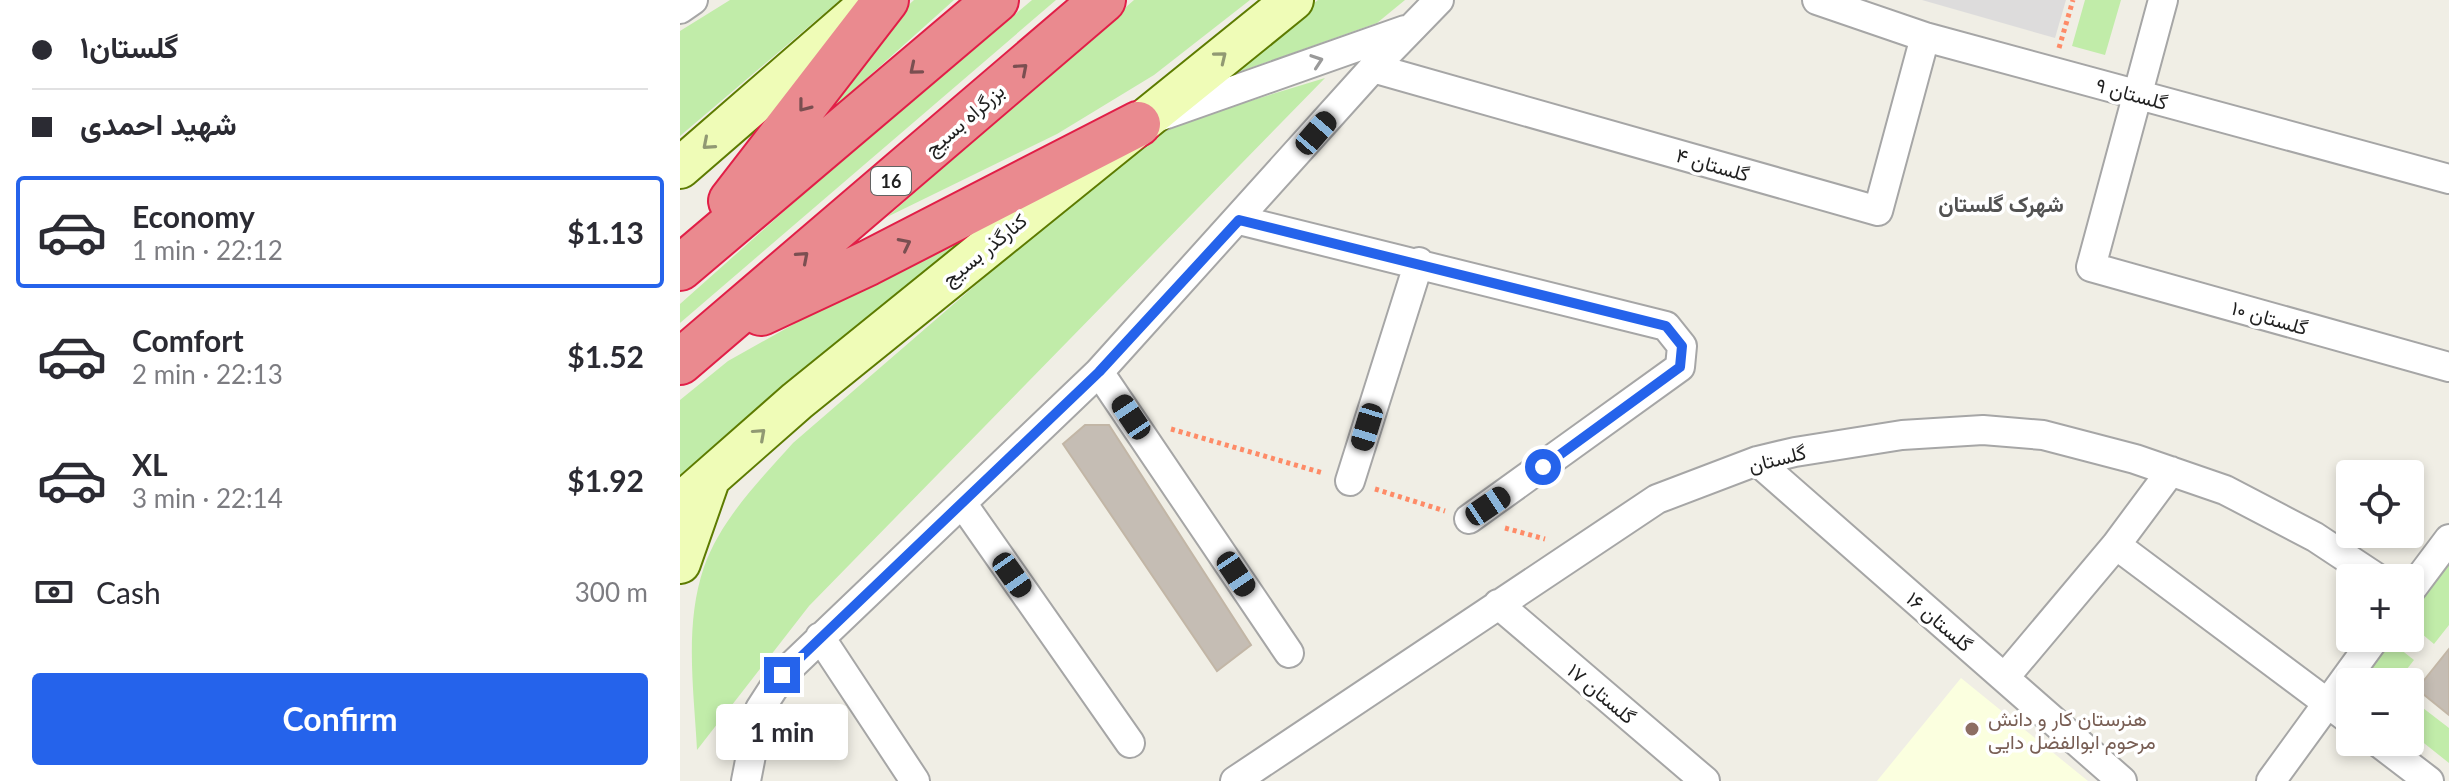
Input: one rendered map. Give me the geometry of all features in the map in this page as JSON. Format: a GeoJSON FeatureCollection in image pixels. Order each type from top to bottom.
{"type":"FeatureCollection","features":[{"type":"Feature","properties":{"kind":"highway"},"geometry":{"type":"LineString","coordinates":[[680,268],[886,0]]}},
{"type":"Feature","properties":{"kind":"highway"},"geometry":{"type":"LineString","coordinates":[[680,268],[996,0]]}},
{"type":"Feature","properties":{"kind":"highway","name":"بزرگراه بسیج"},"geometry":{"type":"LineString","coordinates":[[694,350],[1103,0]]}},
{"type":"Feature","properties":{"kind":"highway"},"geometry":{"type":"LineString","coordinates":[[694,350],[1138,124]]}},
{"type":"Feature","properties":{"kind":"main road"},"geometry":{"type":"LineString","coordinates":[[680,168],[873,0]]}},
{"type":"Feature","properties":{"kind":"main road","name":"کنارگذر بسیج"},"geometry":{"type":"LineString","coordinates":[[680,504],[797,401],[1293,0]]}},
{"type":"Feature","properties":{"kind":"main road"},"geometry":{"type":"LineString","coordinates":[[680,563],[710,478]]}},
{"type":"Feature","properties":{"kind":"street"},"geometry":{"type":"LineString","coordinates":[[680,9],[693,0]]}},
{"type":"Feature","properties":{"kind":"street"},"geometry":{"type":"LineString","coordinates":[[746,781],[760,709],[782,675],[1099,372],[1373,68],[1439,0]]}},
{"type":"Feature","properties":{"kind":"street","name":"گلستان ۹"},"geometry":{"type":"LineString","coordinates":[[1817,0],[1925,37],[2449,179]]}},
{"type":"Feature","properties":{"kind":"street"},"geometry":{"type":"LineString","coordinates":[[2137,94],[2163,0]]}},
{"type":"Feature","properties":{"kind":"street"},"geometry":{"type":"LineString","coordinates":[[1138,124],[1412,27]]}},
{"type":"Feature","properties":{"kind":"street","name":"گلستان ۴"},"geometry":{"type":"LineString","coordinates":[[1373,68],[1878,211],[1925,37]]}},
{"type":"Feature","properties":{"kind":"street","name":"گلستان ۱۰"},"geometry":{"type":"LineString","coordinates":[[2137,94],[2091,267],[2449,367]]}},
{"type":"Feature","properties":{"kind":"street"},"geometry":{"type":"LineString","coordinates":[[1239,220],[1419,262],[1666,326],[1682,346],[1680,367],[1469,519]]}},
{"type":"Feature","properties":{"kind":"street"},"geometry":{"type":"LineString","coordinates":[[1350,481],[1419,262]]}},
{"type":"Feature","properties":{"kind":"street"},"geometry":{"type":"LineString","coordinates":[[1099,372],[1289,653]]}},
{"type":"Feature","properties":{"kind":"street","name":"گلستان"},"geometry":{"type":"LineString","coordinates":[[1235,781],[1657,499],[1757,461],[1902,435],[1983,430],[2043,435],[2171,471],[2225,490],[2315,537],[2356,564]]}},
{"type":"Feature","properties":{"kind":"street","name":"گلستان ۱۶"},"geometry":{"type":"LineString","coordinates":[[1757,461],[2122,781]]}},
{"type":"Feature","properties":{"kind":"street"},"geometry":{"type":"LineString","coordinates":[[2005,677],[2116,545],[2171,471]]}},
{"type":"Feature","properties":{"kind":"street"},"geometry":{"type":"LineString","coordinates":[[962,503],[1130,743]]}},
{"type":"Feature","properties":{"kind":"street"},"geometry":{"type":"LineString","coordinates":[[2424,572],[2449,539]]}},
{"type":"Feature","properties":{"kind":"street"},"geometry":{"type":"LineString","coordinates":[[2116,545],[2336,710]]}},
{"type":"Feature","properties":{"kind":"street","name":"گلستان ۱۷"},"geometry":{"type":"LineString","coordinates":[[1498,604],[1705,781]]}},
{"type":"Feature","properties":{"kind":"street"},"geometry":{"type":"LineString","coordinates":[[820,637],[915,781]]}},
{"type":"Feature","properties":{"kind":"street"},"geometry":{"type":"LineString","coordinates":[[2271,781],[2365,652]]}},
{"type":"Feature","properties":{"kind":"street"},"geometry":{"type":"LineString","coordinates":[[2396,756],[2429,781]]}},
{"type":"Feature","properties":{"kind":"path"},"geometry":{"type":"LineString","coordinates":[[2052,72],[2073,0]]}},
{"type":"Feature","properties":{"kind":"shaded area"},"geometry":{"type":"Polygon","coordinates":[[[1922,0],[2066,0],[2055,38],[1922,0]]]}},
{"type":"Feature","properties":{"kind":"shaded area","name":"هنرستان کار و دانش مرحوم ابوالفضل دایی"},"geometry":{"type":"Polygon","coordinates":[[[1961,678],[2088,781],[1877,781],[1961,678]]]}},
{"type":"Feature","properties":{"kind":"green space"},"geometry":{"type":"Polygon","coordinates":[[[730,0],[840,0],[680,136],[680,31],[730,0]]]}},
{"type":"Feature","properties":{"kind":"green space"},"geometry":{"type":"Polygon","coordinates":[[[914,0],[954,0],[800,138],[874,37],[914,0]]]}},
{"type":"Feature","properties":{"kind":"green space"},"geometry":{"type":"Polygon","coordinates":[[[1032,0],[1056,0],[680,323],[680,304],[808,190],[1032,0]]]}},
{"type":"Feature","properties":{"kind":"green space"},"geometry":{"type":"Polygon","coordinates":[[[1134,0],[1250,0],[1154,75],[1057,134],[887,217],[1134,0]]]}},
{"type":"Feature","properties":{"kind":"green space"},"geometry":{"type":"Polygon","coordinates":[[[1318,0],[1405,0],[1377,23],[1219,79],[1318,0]]]}},
{"type":"Feature","properties":{"kind":"green space"},"geometry":{"type":"Polygon","coordinates":[[[2085,0],[2121,0],[2105,55],[2072,46],[2085,0]]]}},
{"type":"Feature","properties":{"kind":"green space"},"geometry":{"type":"Polygon","coordinates":[[[1325,78],[809,606],[697,750],[692,635],[704,567],[731,516],[793,443],[1155,130],[1325,78]]]}},
{"type":"Feature","properties":{"kind":"green space"},"geometry":{"type":"Polygon","coordinates":[[[1004,206],[680,482],[680,400],[728,361],[1004,206]]]}},
{"type":"Feature","properties":{"kind":"green space"},"geometry":{"type":"Polygon","coordinates":[[[2449,565],[2449,625],[2434,644],[2424,636],[2424,596],[2449,565]]]}},
{"type":"Feature","properties":{"kind":"green space"},"geometry":{"type":"Polygon","coordinates":[[[2376,652],[2404,652],[2414,660],[2408,668],[2364,668],[2376,652]]]}},
{"type":"Feature","properties":{"kind":"green space"},"geometry":{"type":"Polygon","coordinates":[[[2424,709],[2449,728],[2449,763],[2424,743],[2424,709]]]}},
{"type":"Feature","properties":{"kind":"building"},"geometry":{"type":"Polygon","coordinates":[[[1085,425],[1109,425],[1251,645],[1217,671],[1063,444],[1085,425]]]}},
{"type":"Feature","properties":{"kind":"building"},"geometry":{"type":"Polygon","coordinates":[[[2449,649],[2449,715],[2424,695],[2424,680],[2449,649]]]}},
{"type":"Feature","properties":{"kind":"place","name":"هنرستان کار و دانش مرحوم ابوالفضل دایی"},"geometry":{"type":"Point","coordinates":[1972,729]}},
{"type":"Feature","properties":{"kind":"district","name":"شهرک گلستان"},"geometry":{"type":"Point","coordinates":[2001,203]}},
{"type":"Feature","properties":{"kind":"route"},"geometry":{"type":"LineString","coordinates":[[782,675],[1099,372],[1239,220],[1419,262],[1666,326],[1682,346],[1680,367],[1543,467]]}}]}
